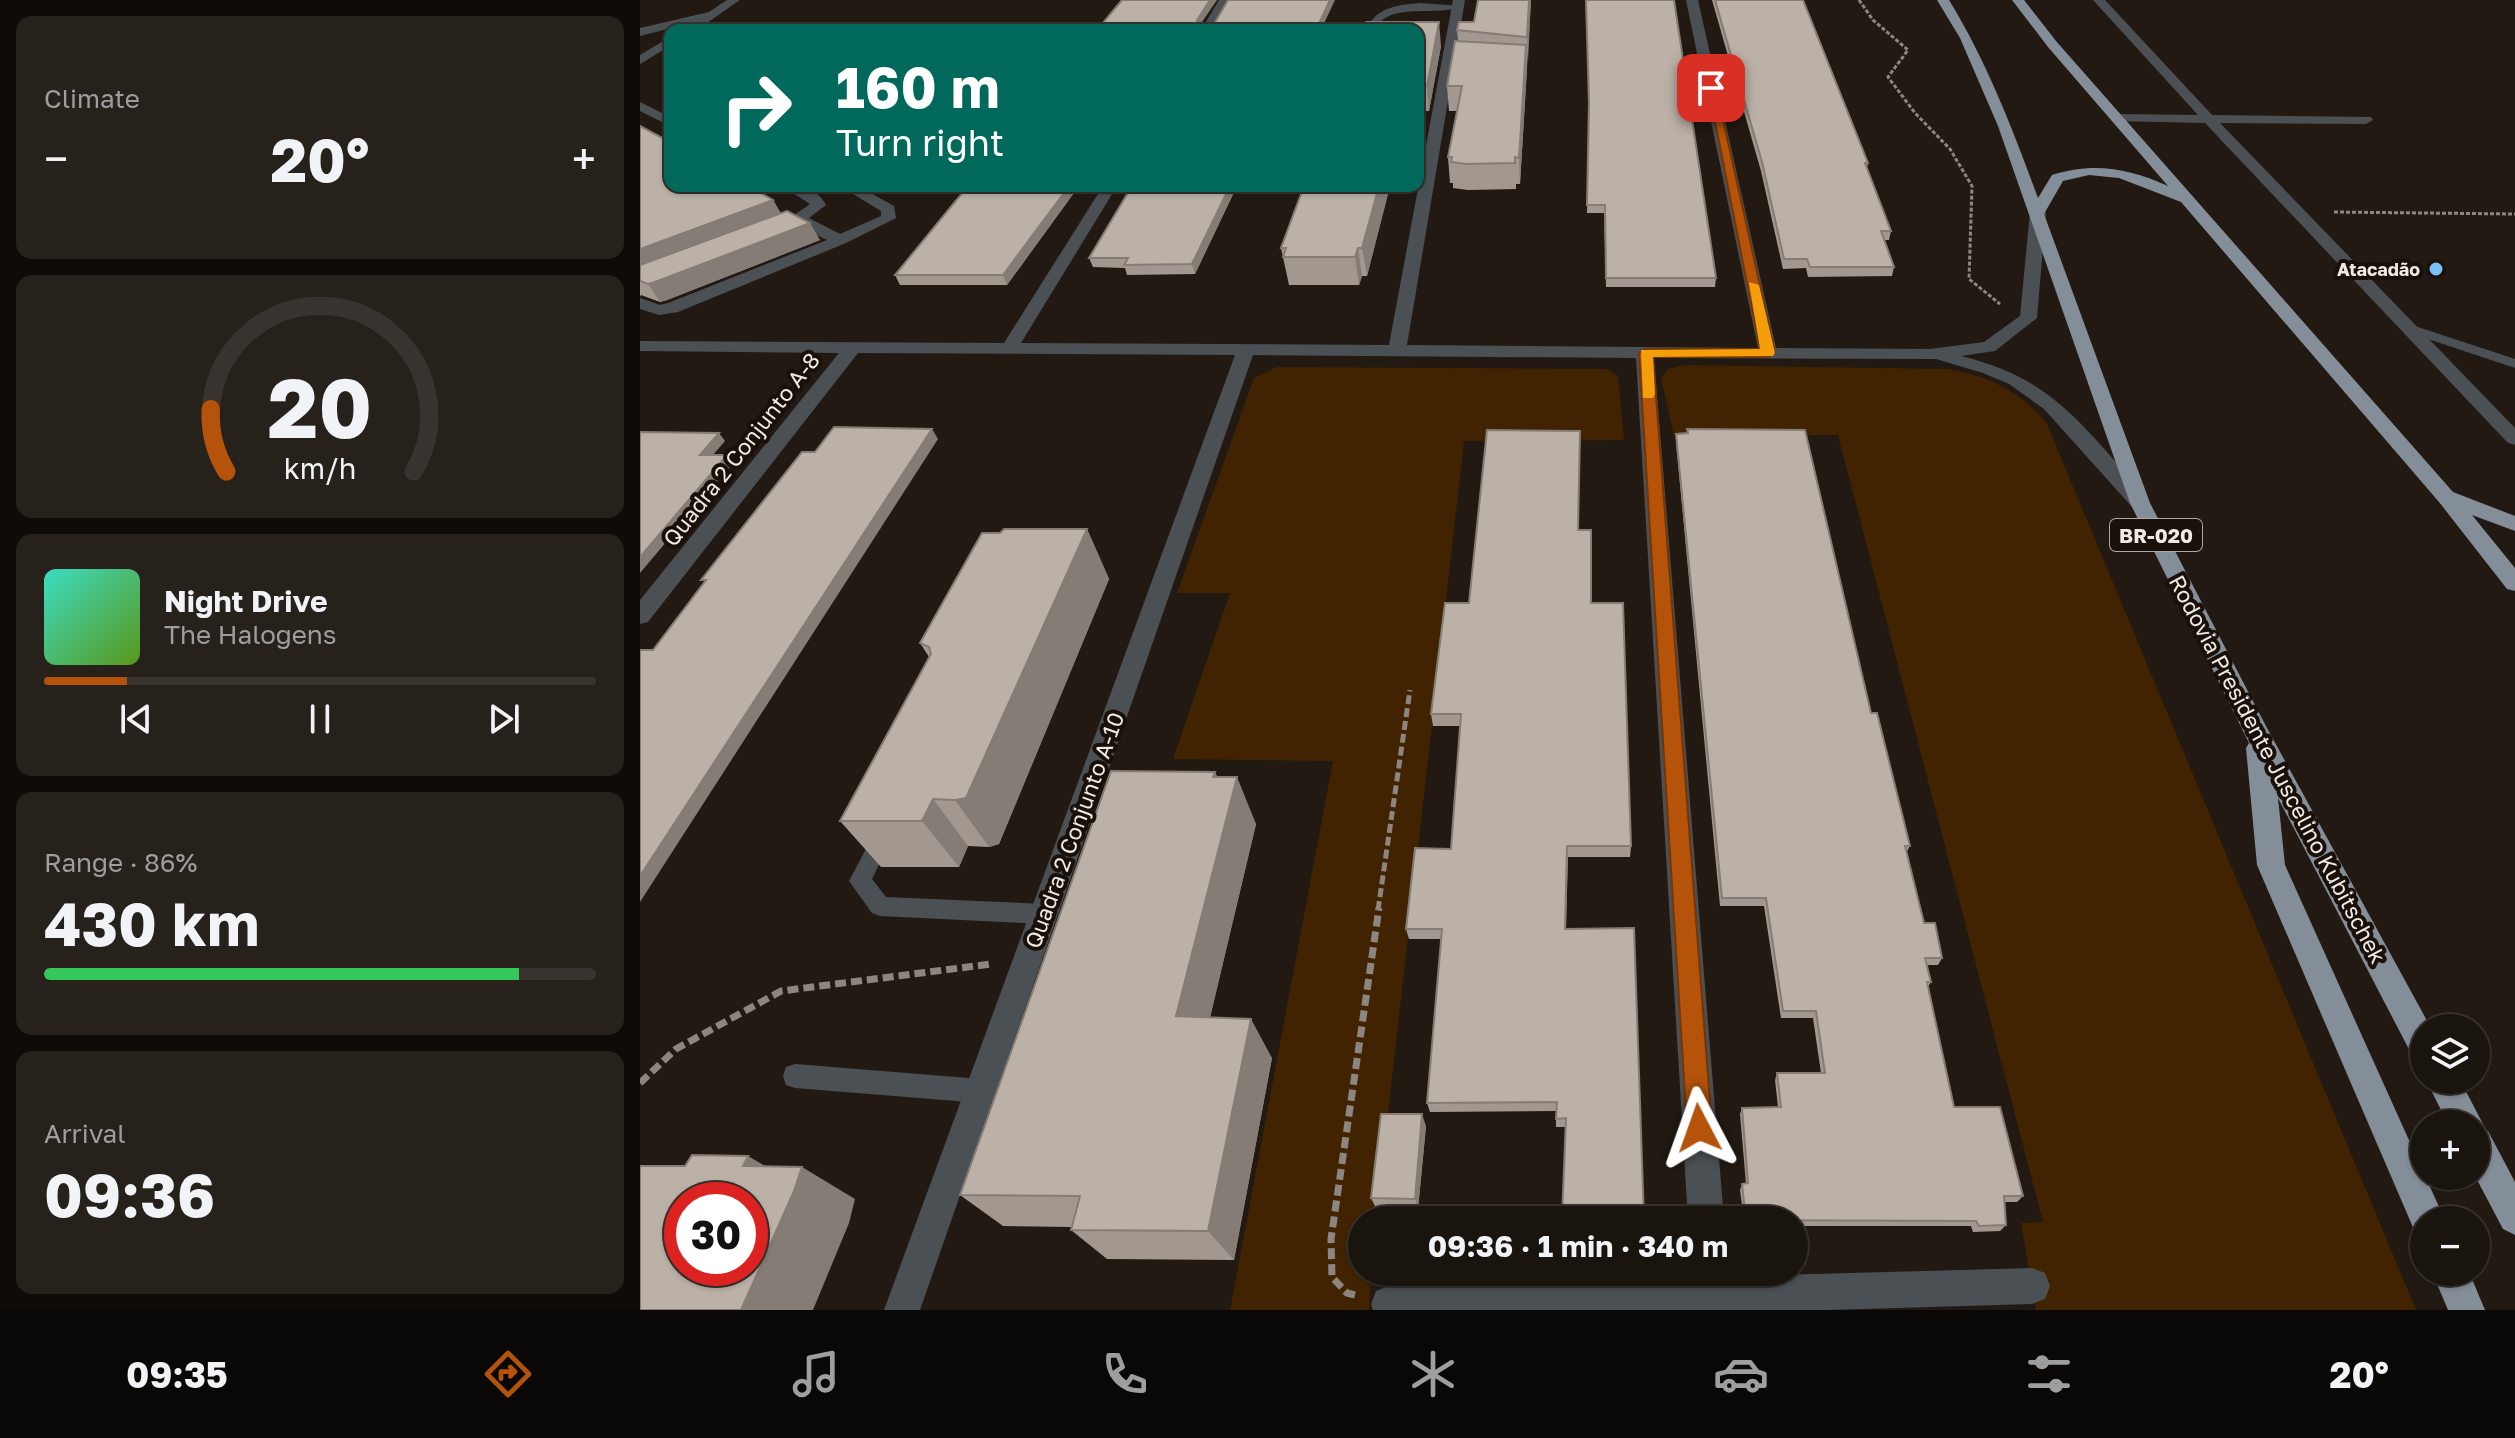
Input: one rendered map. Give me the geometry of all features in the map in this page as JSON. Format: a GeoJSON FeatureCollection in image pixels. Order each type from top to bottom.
{"type":"FeatureCollection","features":[{"type":"Feature","properties":{"kind":"highway","name":"Rodovia Presidente Juscelino Kubitschek"},"geometry":{"type":"LineString","coordinates":[[1943,0],[1978,65],[2038,212],[2140,503],[2257,734],[2410,1020]]}},
{"type":"Feature","properties":{"kind":"highway"},"geometry":{"type":"LineString","coordinates":[[2018,0],[2446,497],[2515,583]]}},
{"type":"Feature","properties":{"kind":"highway"},"geometry":{"type":"LineString","coordinates":[[2038,212],[2057,178],[2090,171],[2128,174],[2197,207]]}},
{"type":"Feature","properties":{"kind":"highway"},"geometry":{"type":"LineString","coordinates":[[2446,497],[2515,524]]}},
{"type":"Feature","properties":{"kind":"highway"},"geometry":{"type":"LineString","coordinates":[[2257,734],[2271,865],[2421,1206]]}},
{"type":"Feature","properties":{"kind":"highway"},"geometry":{"type":"LineString","coordinates":[[2490,1170],[2515,1217]]}},
{"type":"Feature","properties":{"kind":"highway"},"geometry":{"type":"LineString","coordinates":[[2456,1286],[2467,1310]]}},
{"type":"Feature","properties":{"kind":"street"},"geometry":{"type":"LineString","coordinates":[[698,24],[734,0]]}},
{"type":"Feature","properties":{"kind":"street"},"geometry":{"type":"LineString","coordinates":[[1211,24],[1225,0]]}},
{"type":"Feature","properties":{"kind":"street"},"geometry":{"type":"LineString","coordinates":[[1692,0],[1768,353]]}},
{"type":"Feature","properties":{"kind":"street"},"geometry":{"type":"LineString","coordinates":[[2099,0],[2515,439]]}},
{"type":"Feature","properties":{"kind":"street"},"geometry":{"type":"LineString","coordinates":[[1424,167],[1454,60],[1458,3]]}},
{"type":"Feature","properties":{"kind":"street"},"geometry":{"type":"LineString","coordinates":[[673,24],[714,14]]}},
{"type":"Feature","properties":{"kind":"street"},"geometry":{"type":"LineString","coordinates":[[640,32],[664,26]]}},
{"type":"Feature","properties":{"kind":"street"},"geometry":{"type":"LineString","coordinates":[[640,60],[664,45]]}},
{"type":"Feature","properties":{"kind":"street"},"geometry":{"type":"LineString","coordinates":[[644,111],[664,119]]}},
{"type":"Feature","properties":{"kind":"street"},"geometry":{"type":"LineString","coordinates":[[2117,118],[2366,120]]}},
{"type":"Feature","properties":{"kind":"street"},"geometry":{"type":"LineString","coordinates":[[755,235],[798,219],[818,205],[801,192]]}},
{"type":"Feature","properties":{"kind":"street"},"geometry":{"type":"LineString","coordinates":[[805,194],[810,192]]}},
{"type":"Feature","properties":{"kind":"street"},"geometry":{"type":"LineString","coordinates":[[640,303],[659,310],[683,305],[888,218],[889,209],[858,192]]}},
{"type":"Feature","properties":{"kind":"street"},"geometry":{"type":"LineString","coordinates":[[1008,350],[1106,192]]}},
{"type":"Feature","properties":{"kind":"street"},"geometry":{"type":"LineString","coordinates":[[1397,351],[1420,192]]}},
{"type":"Feature","properties":{"kind":"street"},"geometry":{"type":"LineString","coordinates":[[640,363],[648,347],[1930,354],[1989,347],[2028,318],[2038,212]]}},
{"type":"Feature","properties":{"kind":"street"},"geometry":{"type":"LineString","coordinates":[[798,219],[840,240]]}},
{"type":"Feature","properties":{"kind":"street","name":"Quadra 2 Conjunto A-8"},"geometry":{"type":"LineString","coordinates":[[640,616],[851,350]]}},
{"type":"Feature","properties":{"kind":"street","name":"Quadra 2 Conjunto A-10"},"geometry":{"type":"LineString","coordinates":[[902,1310],[1245,351]]}},
{"type":"Feature","properties":{"kind":"street"},"geometry":{"type":"LineString","coordinates":[[1645,353],[1705,1206]]}},
{"type":"Feature","properties":{"kind":"street"},"geometry":{"type":"LineString","coordinates":[[1930,354],[2000,373],[2038,394],[2061,415],[2140,503]]}},
{"type":"Feature","properties":{"kind":"street"},"geometry":{"type":"LineString","coordinates":[[1808,1284],[2032,1286]]}},
{"type":"Feature","properties":{"kind":"street"},"geometry":{"type":"LineString","coordinates":[[1389,1304],[1664,1286]]}},
{"type":"Feature","properties":{"kind":"lane"},"geometry":{"type":"LineString","coordinates":[[1370,24],[1371,18],[1380,10],[1458,3]]}},
{"type":"Feature","properties":{"kind":"lane"},"geometry":{"type":"LineString","coordinates":[[2409,328],[2515,364]]}},
{"type":"Feature","properties":{"kind":"lane"},"geometry":{"type":"LineString","coordinates":[[888,826],[860,881],[880,906],[1044,914]]}},
{"type":"Feature","properties":{"kind":"lane"},"geometry":{"type":"LineString","coordinates":[[795,1076],[981,1091]]}},
{"type":"Feature","properties":{"kind":"path"},"geometry":{"type":"LineString","coordinates":[[1859,0],[1873,20],[1908,50],[1888,77],[1915,113],[1950,149],[1972,186],[1969,279],[2005,308],[2019,325]]}},
{"type":"Feature","properties":{"kind":"path"},"geometry":{"type":"LineString","coordinates":[[2297,212],[2515,214]]}},
{"type":"Feature","properties":{"kind":"path"},"geometry":{"type":"LineString","coordinates":[[1389,1304],[1347,1293],[1332,1277],[1331,1239],[1410,690]]}},
{"type":"Feature","properties":{"kind":"path"},"geometry":{"type":"LineString","coordinates":[[640,1083],[676,1049],[781,991],[1028,960]]}},
{"type":"Feature","properties":{"kind":"shaded area"},"geometry":{"type":"Polygon","coordinates":[[[1685,365],[1947,369],[2003,387],[2026,403],[2047,424],[2416,1310],[2036,1310],[2021,1223],[2043,1222],[1838,435],[1674,435],[1661,378],[1668,369],[1685,365]]]}},
{"type":"Feature","properties":{"kind":"shaded area"},"geometry":{"type":"Polygon","coordinates":[[[1277,367],[1607,369],[1618,376],[1624,440],[1464,441],[1378,1206],[1348,1206],[1348,1286],[1370,1286],[1369,1310],[1230,1310],[1333,761],[1173,759],[1230,593],[1177,593],[1254,378],[1277,367]]]}},
{"type":"Feature","properties":{"kind":"building"},"geometry":{"type":"Polygon","coordinates":[[[1122,0],[1210,0],[1197,24],[1102,24],[1122,0]]]}},
{"type":"Feature","properties":{"kind":"building"},"geometry":{"type":"Polygon","coordinates":[[[1228,0],[1330,0],[1319,24],[1214,24],[1228,0]]]}},
{"type":"Feature","properties":{"kind":"building"},"geometry":{"type":"Polygon","coordinates":[[[1478,0],[1529,0],[1527,37],[1457,30],[1459,22],[1474,22],[1478,0]]]}},
{"type":"Feature","properties":{"kind":"building"},"geometry":{"type":"Polygon","coordinates":[[[1586,0],[1674,0],[1716,278],[1606,278],[1605,205],[1587,205],[1589,103],[1586,0]]]}},
{"type":"Feature","properties":{"kind":"building"},"geometry":{"type":"Polygon","coordinates":[[[1715,0],[1803,0],[1868,163],[1865,163],[1891,231],[1881,231],[1894,267],[1810,267],[1807,259],[1784,259],[1762,162],[1715,0]]]}},
{"type":"Feature","properties":{"kind":"building"},"geometry":{"type":"Polygon","coordinates":[[[1439,22],[1427,86],[1424,86],[1424,24],[1365,24],[1439,22]]]}},
{"type":"Feature","properties":{"kind":"building"},"geometry":{"type":"Polygon","coordinates":[[[1455,41],[1526,45],[1519,158],[1515,157],[1515,163],[1466,164],[1451,162],[1452,157],[1448,157],[1462,86],[1447,86],[1455,41]]]}},
{"type":"Feature","properties":{"kind":"building"},"geometry":{"type":"Polygon","coordinates":[[[640,126],[664,139],[664,192],[759,192],[773,200],[640,249],[640,126]]]}},
{"type":"Feature","properties":{"kind":"building"},"geometry":{"type":"Polygon","coordinates":[[[963,192],[1065,192],[1003,275],[895,275],[963,192]]]}},
{"type":"Feature","properties":{"kind":"building"},"geometry":{"type":"Polygon","coordinates":[[[1128,192],[1227,192],[1192,264],[1124,265],[1128,258],[1089,258],[1128,192]]]}},
{"type":"Feature","properties":{"kind":"building"},"geometry":{"type":"Polygon","coordinates":[[[1302,192],[1377,192],[1362,248],[1358,248],[1355,257],[1283,257],[1286,248],[1281,248],[1302,192]]]}},
{"type":"Feature","properties":{"kind":"building"},"geometry":{"type":"Polygon","coordinates":[[[787,211],[810,223],[655,282],[648,284],[640,281],[640,265],[787,211]]]}},
{"type":"Feature","properties":{"kind":"building"},"geometry":{"type":"Polygon","coordinates":[[[834,427],[932,429],[640,876],[640,650],[653,650],[706,580],[701,580],[802,452],[815,452],[834,427]]]}},
{"type":"Feature","properties":{"kind":"building"},"geometry":{"type":"Polygon","coordinates":[[[1687,429],[1805,430],[1871,713],[1877,713],[1910,846],[1905,846],[1924,923],[1935,923],[1942,958],[1925,958],[1931,982],[1927,982],[1954,1107],[2000,1107],[2023,1196],[2004,1196],[2006,1225],[1979,1226],[1976,1221],[1808,1220],[1808,1206],[1744,1206],[1742,1184],[1748,1183],[1742,1108],[1781,1107],[1777,1073],[1825,1073],[1816,1011],[1783,1011],[1766,898],[1722,898],[1676,434],[1688,433],[1687,429]]]}},
{"type":"Feature","properties":{"kind":"building"},"geometry":{"type":"Polygon","coordinates":[[[1487,430],[1580,431],[1578,530],[1591,530],[1591,603],[1623,603],[1631,846],[1567,846],[1565,929],[1634,928],[1644,1206],[1563,1206],[1566,1118],[1556,1119],[1557,1102],[1427,1103],[1442,929],[1406,929],[1415,848],[1451,849],[1461,714],[1431,714],[1445,603],[1469,603],[1487,430]]]}},
{"type":"Feature","properties":{"kind":"building"},"geometry":{"type":"Polygon","coordinates":[[[640,432],[719,433],[700,455],[727,455],[640,557],[640,432]]]}},
{"type":"Feature","properties":{"kind":"building"},"geometry":{"type":"Polygon","coordinates":[[[1004,529],[1087,529],[966,798],[933,799],[922,821],[840,821],[931,654],[929,647],[920,643],[982,533],[1000,533],[1004,529]]]}},
{"type":"Feature","properties":{"kind":"building"},"geometry":{"type":"Polygon","coordinates":[[[1111,771],[1215,772],[1213,777],[1237,777],[1176,1016],[1251,1019],[1208,1231],[1071,1230],[1080,1196],[960,1195],[1111,771]]]}},
{"type":"Feature","properties":{"kind":"building"},"geometry":{"type":"Polygon","coordinates":[[[1381,1114],[1422,1114],[1415,1199],[1371,1198],[1381,1114]]]}},
{"type":"Feature","properties":{"kind":"building"},"geometry":{"type":"Polygon","coordinates":[[[692,1155],[748,1156],[743,1166],[802,1167],[768,1249],[768,1182],[664,1182],[664,1286],[752,1286],[741,1310],[640,1310],[640,1166],[685,1166],[692,1155]]]}},
{"type":"Feature","properties":{"kind":"slow traffic"},"geometry":{"type":"LineString","coordinates":[[1648,394],[1645,353],[1768,353],[1753,285]]}},
{"type":"Feature","properties":{"kind":"place","name":"Atacadão"},"geometry":{"type":"Point","coordinates":[2436,269]}},
{"type":"Feature","properties":{"kind":"route"},"geometry":{"type":"LineString","coordinates":[[1699,1128],[1645,353],[1768,353],[1711,88]]}}]}
